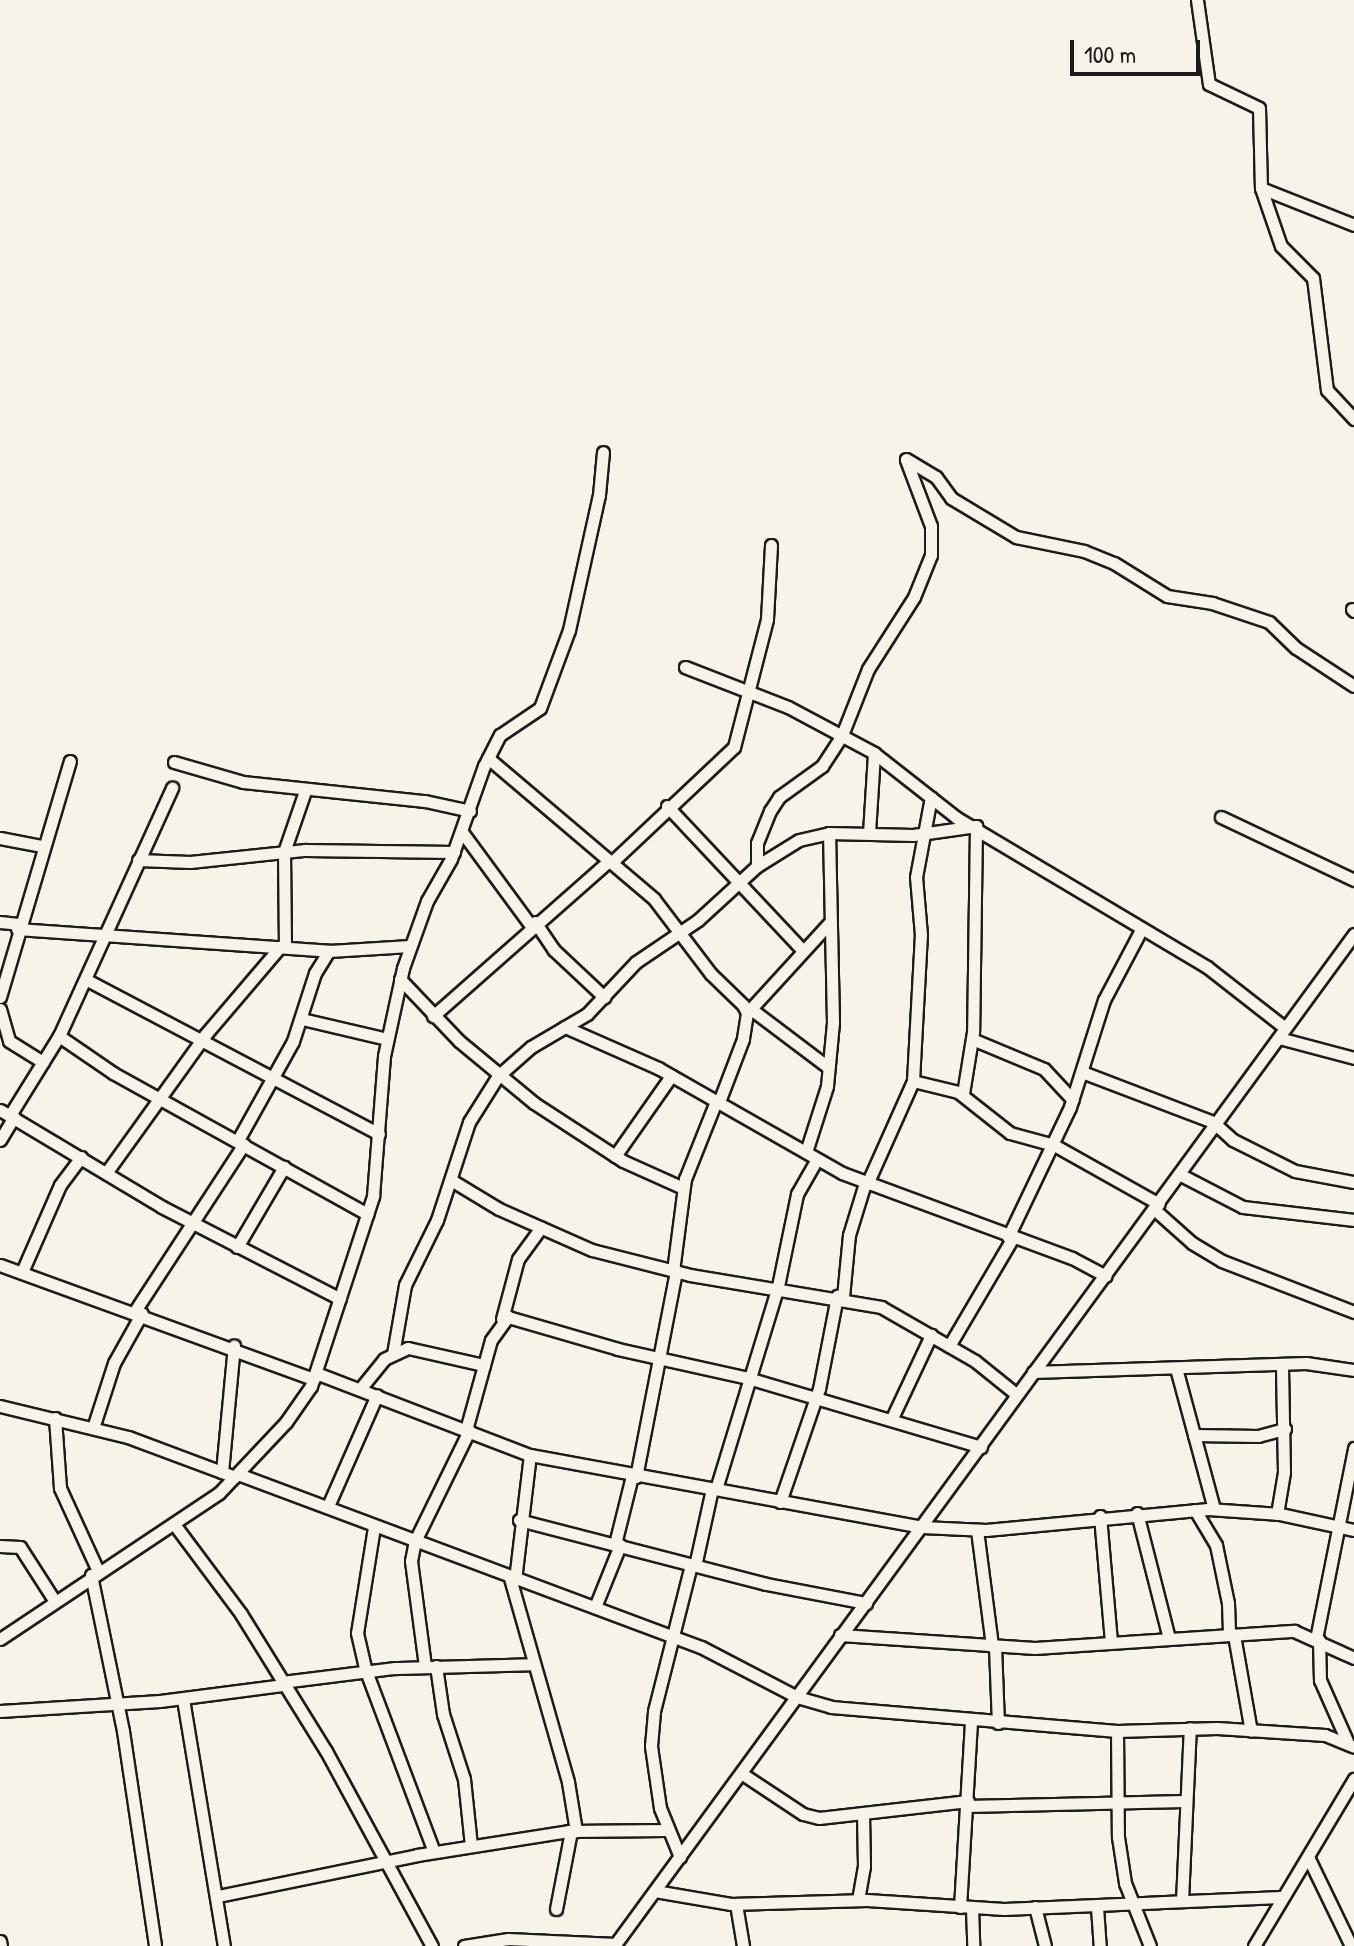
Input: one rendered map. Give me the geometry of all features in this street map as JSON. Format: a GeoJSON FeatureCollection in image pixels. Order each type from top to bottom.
{"type":"FeatureCollection","features":[{"type":"Feature","properties":{"kind":"street"},"geometry":{"type":"LineString","coordinates":[[1197,0],[1209,84],[1259,108],[1261,188],[1281,246],[1313,278],[1327,390],[1354,419]]}},
{"type":"Feature","properties":{"kind":"street"},"geometry":{"type":"LineString","coordinates":[[1261,188],[1354,225]]}},
{"type":"Feature","properties":{"kind":"street"},"geometry":{"type":"LineString","coordinates":[[0,1639],[94,1573],[174,1524],[236,1476],[286,1422],[315,1376],[367,1214],[379,1134],[387,1039],[410,946],[454,852],[488,758],[500,735],[540,708],[569,630],[599,495],[603,452]]}},
{"type":"Feature","properties":{"kind":"street"},"geometry":{"type":"LineString","coordinates":[[757,866],[757,843],[770,811],[779,797],[822,766],[842,735],[868,669],[914,597],[931,555],[931,526],[906,459],[936,477],[951,498],[1016,537],[1084,551],[1114,563],[1167,596],[1212,603],[1269,622],[1296,648],[1354,686]]}},
{"type":"Feature","properties":{"kind":"street"},"geometry":{"type":"LineString","coordinates":[[433,1016],[533,924],[610,862],[667,806],[713,771],[734,747],[767,619],[771,545]]}},
{"type":"Feature","properties":{"kind":"street"},"geometry":{"type":"LineString","coordinates":[[685,667],[750,692],[874,753],[931,797],[976,826],[1207,967],[1282,1033],[1354,1058]]}},
{"type":"Feature","properties":{"kind":"street"},"geometry":{"type":"LineString","coordinates":[[869,833],[874,753]]}},
{"type":"Feature","properties":{"kind":"street"},"geometry":{"type":"LineString","coordinates":[[488,758],[663,907],[749,1011],[828,1067]]}},
{"type":"Feature","properties":{"kind":"street"},"geometry":{"type":"LineString","coordinates":[[0,997],[42,846],[70,761]]}},
{"type":"Feature","properties":{"kind":"street"},"geometry":{"type":"LineString","coordinates":[[174,762],[243,782],[305,791],[425,801],[470,811]]}},
{"type":"Feature","properties":{"kind":"street"},"geometry":{"type":"LineString","coordinates":[[0,1140],[8,1114],[59,1036],[87,980],[172,788]]}},
{"type":"Feature","properties":{"kind":"street"},"geometry":{"type":"LineString","coordinates":[[106,1173],[202,1039],[283,947],[284,852],[305,791]]}},
{"type":"Feature","properties":{"kind":"street"},"geometry":{"type":"LineString","coordinates":[[780,1502],[815,1399],[840,1297],[849,1235],[866,1183],[913,1081],[911,1048],[921,935],[916,877],[931,797]]}},
{"type":"Feature","properties":{"kind":"street"},"geometry":{"type":"LineString","coordinates":[[667,806],[802,950]]}},
{"type":"Feature","properties":{"kind":"street"},"geometry":{"type":"LineString","coordinates":[[1221,817],[1354,880]]}},
{"type":"Feature","properties":{"kind":"street"},"geometry":{"type":"LineString","coordinates":[[360,1389],[393,1354],[405,1285],[451,1180],[469,1122],[498,1076],[604,997],[636,962],[682,932],[757,866],[799,840],[829,833],[924,834],[976,826]]}},
{"type":"Feature","properties":{"kind":"street"},"geometry":{"type":"LineString","coordinates":[[963,1094],[972,1039],[976,826]]}},
{"type":"Feature","properties":{"kind":"street"},"geometry":{"type":"LineString","coordinates":[[462,832],[554,950],[604,997]]}},
{"type":"Feature","properties":{"kind":"street"},"geometry":{"type":"LineString","coordinates":[[806,1152],[824,1096],[833,1022],[829,833]]}},
{"type":"Feature","properties":{"kind":"street"},"geometry":{"type":"LineString","coordinates":[[0,838],[42,846]]}},
{"type":"Feature","properties":{"kind":"street"},"geometry":{"type":"LineString","coordinates":[[138,860],[190,862],[284,852],[454,852]]}},
{"type":"Feature","properties":{"kind":"street"},"geometry":{"type":"LineString","coordinates":[[0,922],[106,939],[329,951],[410,946]]}},
{"type":"Feature","properties":{"kind":"street"},"geometry":{"type":"LineString","coordinates":[[595,1607],[618,1544],[634,1477],[674,1271],[683,1188],[749,1011],[830,922]]}},
{"type":"Feature","properties":{"kind":"street"},"geometry":{"type":"LineString","coordinates":[[949,1346],[1010,1238],[1054,1145],[1073,1100],[1104,1000],[1142,928]]}},
{"type":"Feature","properties":{"kind":"street"},"geometry":{"type":"LineString","coordinates":[[464,1946],[508,1939],[615,1945],[981,1447],[1016,1394],[1157,1207],[1213,1122],[1354,934]]}},
{"type":"Feature","properties":{"kind":"street"},"geometry":{"type":"LineString","coordinates":[[93,1428],[114,1363],[138,1312],[241,1142],[271,1076],[302,1019],[315,973],[329,951]]}},
{"type":"Feature","properties":{"kind":"street"},"geometry":{"type":"LineString","coordinates":[[400,979],[433,1016],[498,1076],[615,1156],[683,1188]]}},
{"type":"Feature","properties":{"kind":"street"},"geometry":{"type":"LineString","coordinates":[[87,980],[379,1134]]}},
{"type":"Feature","properties":{"kind":"street"},"geometry":{"type":"LineString","coordinates":[[0,1009],[9,1041],[43,1062]]}},
{"type":"Feature","properties":{"kind":"street"},"geometry":{"type":"LineString","coordinates":[[302,1019],[387,1039]]}},
{"type":"Feature","properties":{"kind":"street"},"geometry":{"type":"LineString","coordinates":[[565,1027],[671,1076],[817,1159],[866,1183],[1010,1238],[1072,1258],[1106,1276]]}},
{"type":"Feature","properties":{"kind":"street"},"geometry":{"type":"LineString","coordinates":[[59,1036],[161,1100],[367,1214]]}},
{"type":"Feature","properties":{"kind":"street"},"geometry":{"type":"LineString","coordinates":[[972,1039],[1044,1069],[1073,1100]]}},
{"type":"Feature","properties":{"kind":"street"},"geometry":{"type":"LineString","coordinates":[[1082,1072],[1213,1122],[1233,1140],[1295,1171],[1354,1182]]}},
{"type":"Feature","properties":{"kind":"street"},"geometry":{"type":"LineString","coordinates":[[615,1156],[671,1076]]}},
{"type":"Feature","properties":{"kind":"street"},"geometry":{"type":"LineString","coordinates":[[913,1081],[963,1094],[1010,1133],[1054,1145],[1157,1207],[1192,1243],[1222,1261],[1354,1312]]}},
{"type":"Feature","properties":{"kind":"street"},"geometry":{"type":"LineString","coordinates":[[8,1114],[192,1223],[340,1299]]}},
{"type":"Feature","properties":{"kind":"street"},"geometry":{"type":"LineString","coordinates":[[22,1272],[60,1185],[81,1157]]}},
{"type":"Feature","properties":{"kind":"street"},"geometry":{"type":"LineString","coordinates":[[680,1857],[666,1830],[651,1746],[654,1711],[714,1489],[778,1286],[797,1194],[817,1159]]}},
{"type":"Feature","properties":{"kind":"street"},"geometry":{"type":"LineString","coordinates":[[237,1247],[284,1167]]}},
{"type":"Feature","properties":{"kind":"street"},"geometry":{"type":"LineString","coordinates":[[1179,1174],[1243,1207],[1354,1220]]}},
{"type":"Feature","properties":{"kind":"street"},"geometry":{"type":"LineString","coordinates":[[451,1180],[592,1250],[674,1271],[778,1286],[881,1307],[949,1346],[1016,1394]]}},
{"type":"Feature","properties":{"kind":"street"},"geometry":{"type":"LineString","coordinates":[[471,1846],[464,1779],[443,1714],[414,1595],[415,1541],[467,1430],[518,1259],[541,1227]]}},
{"type":"Feature","properties":{"kind":"street"},"geometry":{"type":"LineString","coordinates":[[0,1265],[377,1395],[530,1455],[634,1477],[922,1527],[977,1530],[1100,1516],[1214,1509],[1277,1514],[1354,1530]]}},
{"type":"Feature","properties":{"kind":"street"},"geometry":{"type":"LineString","coordinates":[[502,1319],[748,1378],[892,1418],[981,1447]]}},
{"type":"Feature","properties":{"kind":"street"},"geometry":{"type":"LineString","coordinates":[[892,1418],[931,1335]]}},
{"type":"Feature","properties":{"kind":"street"},"geometry":{"type":"LineString","coordinates":[[222,1472],[234,1346]]}},
{"type":"Feature","properties":{"kind":"street"},"geometry":{"type":"LineString","coordinates":[[393,1354],[422,1349],[484,1365]]}},
{"type":"Feature","properties":{"kind":"street"},"geometry":{"type":"LineString","coordinates":[[1033,1372],[1282,1364],[1354,1370]]}},
{"type":"Feature","properties":{"kind":"street"},"geometry":{"type":"LineString","coordinates":[[1277,1514],[1285,1429],[1282,1364]]}},
{"type":"Feature","properties":{"kind":"street"},"geometry":{"type":"LineString","coordinates":[[1176,1368],[1214,1509]]}},
{"type":"Feature","properties":{"kind":"street"},"geometry":{"type":"LineString","coordinates":[[328,1506],[377,1395]]}},
{"type":"Feature","properties":{"kind":"street"},"geometry":{"type":"LineString","coordinates":[[0,1406],[93,1428],[328,1506],[374,1527],[675,1638],[797,1697],[861,1711],[971,1721],[1117,1731],[1190,1728],[1251,1731],[1350,1744]]}},
{"type":"Feature","properties":{"kind":"street"},"geometry":{"type":"LineString","coordinates":[[55,1418],[60,1488],[94,1573],[118,1704],[155,1946]]}},
{"type":"Feature","properties":{"kind":"street"},"geometry":{"type":"LineString","coordinates":[[1194,1435],[1258,1436],[1285,1429]]}},
{"type":"Feature","properties":{"kind":"street"},"geometry":{"type":"LineString","coordinates":[[1350,1744],[1320,1680],[1318,1640],[1354,1448]]}},
{"type":"Feature","properties":{"kind":"street"},"geometry":{"type":"LineString","coordinates":[[530,1455],[513,1579],[574,1831],[556,1909]]}},
{"type":"Feature","properties":{"kind":"street"},"geometry":{"type":"LineString","coordinates":[[1195,1510],[1216,1545],[1226,1584],[1231,1635],[1251,1731]]}},
{"type":"Feature","properties":{"kind":"street"},"geometry":{"type":"LineString","coordinates":[[1137,1513],[1169,1639]]}},
{"type":"Feature","properties":{"kind":"street"},"geometry":{"type":"LineString","coordinates":[[1100,1516],[1111,1641]]}},
{"type":"Feature","properties":{"kind":"street"},"geometry":{"type":"LineString","coordinates":[[519,1520],[693,1566],[866,1603]]}},
{"type":"Feature","properties":{"kind":"street"},"geometry":{"type":"LineString","coordinates":[[174,1524],[241,1614],[326,1751],[432,1946]]}},
{"type":"Feature","properties":{"kind":"street"},"geometry":{"type":"LineString","coordinates":[[374,1527],[356,1617],[366,1671],[434,1852]]}},
{"type":"Feature","properties":{"kind":"street"},"geometry":{"type":"LineString","coordinates":[[977,1530],[994,1646],[998,1723]]}},
{"type":"Feature","properties":{"kind":"street"},"geometry":{"type":"LineString","coordinates":[[0,1546],[20,1547],[54,1600]]}},
{"type":"Feature","properties":{"kind":"street"},"geometry":{"type":"LineString","coordinates":[[840,1635],[994,1646],[1294,1631],[1354,1658]]}},
{"type":"Feature","properties":{"kind":"street"},"geometry":{"type":"LineString","coordinates":[[0,1711],[183,1699],[366,1671],[534,1664]]}},
{"type":"Feature","properties":{"kind":"street"},"geometry":{"type":"LineString","coordinates":[[183,1699],[224,1946]]}},
{"type":"Feature","properties":{"kind":"street"},"geometry":{"type":"LineString","coordinates":[[971,1721],[966,1907],[973,1946]]}},
{"type":"Feature","properties":{"kind":"street"},"geometry":{"type":"LineString","coordinates":[[1182,1901],[1184,1801],[1190,1728]]}},
{"type":"Feature","properties":{"kind":"street"},"geometry":{"type":"LineString","coordinates":[[1117,1731],[1118,1837],[1132,1904],[1150,1946]]}},
{"type":"Feature","properties":{"kind":"street"},"geometry":{"type":"LineString","coordinates":[[741,1773],[803,1814],[819,1818],[968,1804],[1184,1801]]}},
{"type":"Feature","properties":{"kind":"street"},"geometry":{"type":"LineString","coordinates":[[1254,1946],[1281,1897],[1309,1859],[1354,1779]]}},
{"type":"Feature","properties":{"kind":"street"},"geometry":{"type":"LineString","coordinates":[[858,1900],[864,1866],[863,1813]]}},
{"type":"Feature","properties":{"kind":"street"},"geometry":{"type":"LineString","coordinates":[[218,1896],[471,1846],[574,1831],[666,1830]]}},
{"type":"Feature","properties":{"kind":"street"},"geometry":{"type":"LineString","coordinates":[[1309,1859],[1351,1946]]}},
{"type":"Feature","properties":{"kind":"street"},"geometry":{"type":"LineString","coordinates":[[655,1891],[736,1904],[858,1900],[966,1907],[1097,1907],[1281,1897]]}},
{"type":"Feature","properties":{"kind":"street"},"geometry":{"type":"LineString","coordinates":[[736,1904],[743,1946]]}},
{"type":"Feature","properties":{"kind":"street"},"geometry":{"type":"LineString","coordinates":[[1035,1907],[1045,1946]]}},
{"type":"Feature","properties":{"kind":"street"},"geometry":{"type":"LineString","coordinates":[[1097,1907],[1100,1946]]}}]}
